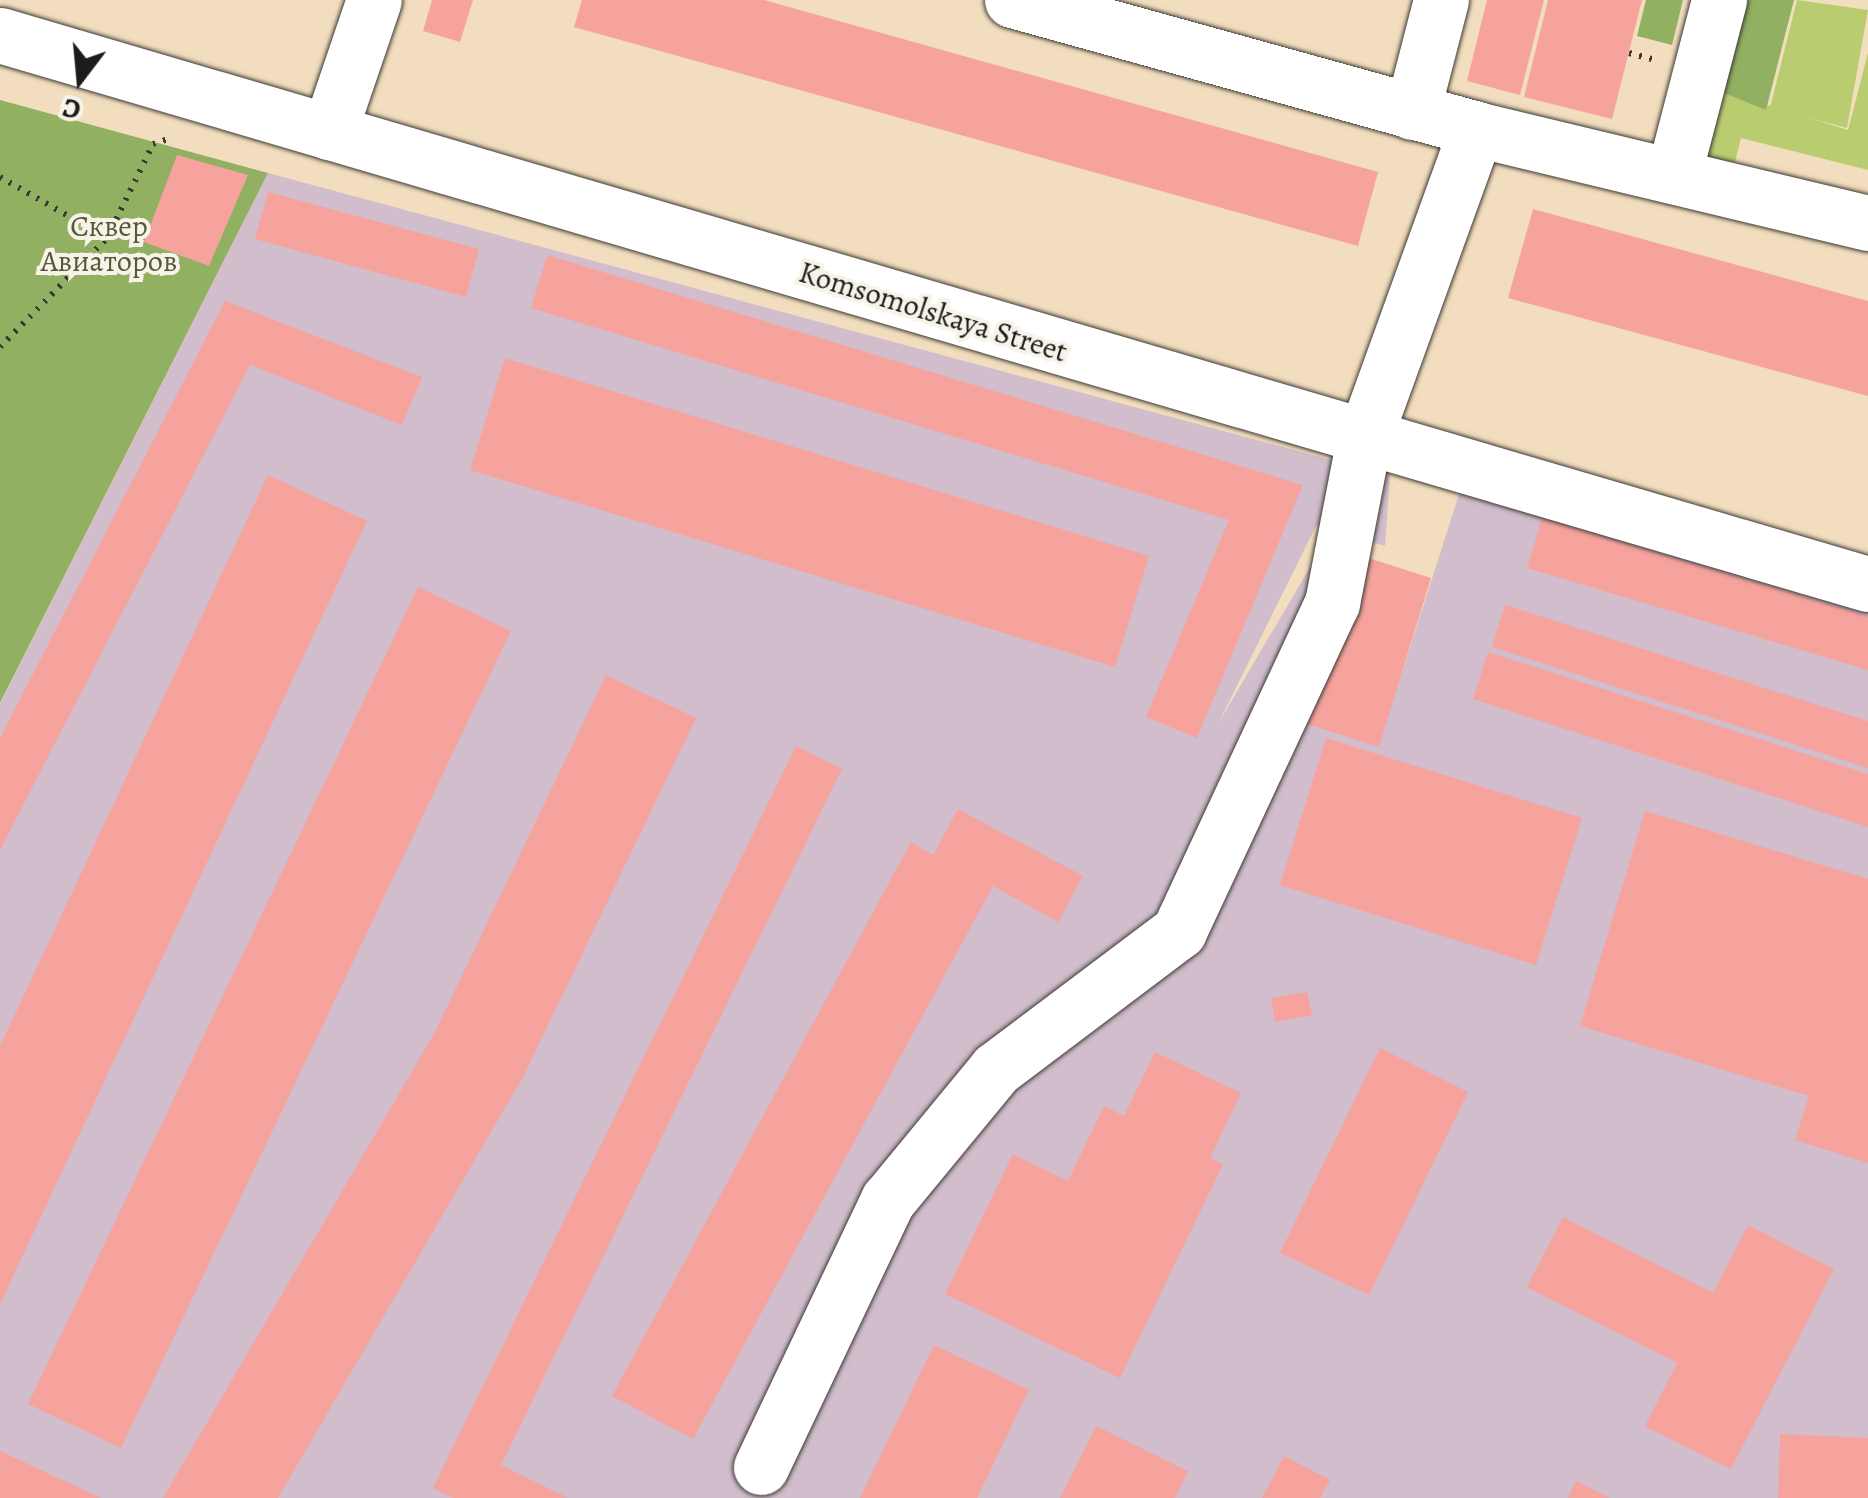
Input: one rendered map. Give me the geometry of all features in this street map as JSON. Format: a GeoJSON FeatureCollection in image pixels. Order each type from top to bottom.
{"type":"FeatureCollection","features":[{"type":"Feature","properties":{"kind":"street"},"geometry":{"type":"LineString","coordinates":[[329,132],[374,0]]}},
{"type":"Feature","properties":{"kind":"street"},"geometry":{"type":"LineString","coordinates":[[1012,0],[1476,129],[1674,172],[1868,223]]}},
{"type":"Feature","properties":{"kind":"street"},"geometry":{"type":"LineString","coordinates":[[1412,112],[1441,0]]}},
{"type":"Feature","properties":{"kind":"street"},"geometry":{"type":"LineString","coordinates":[[1674,172],[1719,0]]}},
{"type":"Feature","properties":{"kind":"street","name":"Komsomolskaya Street"},"geometry":{"type":"LineString","coordinates":[[0,35],[1868,584]]}},
{"type":"Feature","properties":{"kind":"street"},"geometry":{"type":"LineString","coordinates":[[761,1467],[888,1200],[996,1069],[1179,931],[1332,603],[1364,439],[1476,129]]}},
{"type":"Feature","properties":{"kind":"path"},"geometry":{"type":"LineString","coordinates":[[0,347],[107,238],[153,144],[248,109]]}},
{"type":"Feature","properties":{"kind":"path"},"geometry":{"type":"LineString","coordinates":[[0,177],[107,238]]}},
{"type":"Feature","properties":{"kind":"shaded area"},"geometry":{"type":"Polygon","coordinates":[[[268,173],[1390,476],[1385,546],[1316,526],[1218,724],[1316,557],[1391,707],[1462,485],[1868,605],[1868,1498],[0,1498],[0,704],[268,173]]]}},
{"type":"Feature","properties":{"kind":"green space"},"geometry":{"type":"Polygon","coordinates":[[[1646,0],[1683,0],[1672,45],[1637,36],[1646,0]]]}},
{"type":"Feature","properties":{"kind":"green space"},"geometry":{"type":"Polygon","coordinates":[[[1728,0],[1794,0],[1766,110],[1707,86],[1728,0]]]}},
{"type":"Feature","properties":{"kind":"green space"},"geometry":{"type":"Polygon","coordinates":[[[1797,0],[1868,10],[1847,128],[1770,108],[1797,0]]]}},
{"type":"Feature","properties":{"kind":"green space"},"geometry":{"type":"Polygon","coordinates":[[[1868,53],[1868,170],[1741,138],[1732,174],[1704,166],[1707,86],[1848,130],[1868,53]]]}},
{"type":"Feature","properties":{"kind":"green space","name":"Сквер Авиаторов"},"geometry":{"type":"Polygon","coordinates":[[[0,100],[268,173],[0,703],[0,100]]]}},
{"type":"Feature","properties":{"kind":"building"},"geometry":{"type":"Polygon","coordinates":[[[432,0],[473,0],[460,42],[423,31],[432,0]]]}},
{"type":"Feature","properties":{"kind":"building"},"geometry":{"type":"Polygon","coordinates":[[[582,0],[764,0],[1378,172],[1358,246],[574,27],[582,0]]]}},
{"type":"Feature","properties":{"kind":"building"},"geometry":{"type":"Polygon","coordinates":[[[1487,0],[1544,0],[1520,95],[1467,81],[1487,0]]]}},
{"type":"Feature","properties":{"kind":"building"},"geometry":{"type":"Polygon","coordinates":[[[1548,0],[1642,0],[1612,119],[1524,97],[1548,0]]]}},
{"type":"Feature","properties":{"kind":"building"},"geometry":{"type":"Polygon","coordinates":[[[177,155],[248,175],[209,266],[144,242],[177,155]]]}},
{"type":"Feature","properties":{"kind":"building"},"geometry":{"type":"Polygon","coordinates":[[[268,192],[479,249],[466,297],[255,239],[268,192]]]}},
{"type":"Feature","properties":{"kind":"building"},"geometry":{"type":"Polygon","coordinates":[[[1533,209],[1868,301],[1868,396],[1508,298],[1533,209]]]}},
{"type":"Feature","properties":{"kind":"building"},"geometry":{"type":"Polygon","coordinates":[[[547,255],[1303,485],[1197,738],[1146,717],[1229,520],[531,308],[547,255]]]}},
{"type":"Feature","properties":{"kind":"building"},"geometry":{"type":"Polygon","coordinates":[[[225,301],[422,377],[402,425],[250,365],[0,850],[0,738],[225,301]]]}},
{"type":"Feature","properties":{"kind":"building"},"geometry":{"type":"Polygon","coordinates":[[[505,358],[1149,556],[1115,667],[470,470],[505,358]]]}},
{"type":"Feature","properties":{"kind":"building"},"geometry":{"type":"Polygon","coordinates":[[[268,475],[367,521],[0,1304],[0,1046],[268,475]]]}},
{"type":"Feature","properties":{"kind":"building"},"geometry":{"type":"Polygon","coordinates":[[[1542,518],[1868,616],[1868,670],[1527,568],[1542,518]]]}},
{"type":"Feature","properties":{"kind":"building"},"geometry":{"type":"Polygon","coordinates":[[[1359,555],[1431,578],[1379,747],[1307,724],[1359,555]]]}},
{"type":"Feature","properties":{"kind":"building"},"geometry":{"type":"Polygon","coordinates":[[[418,587],[511,631],[121,1448],[28,1404],[418,587]]]}},
{"type":"Feature","properties":{"kind":"building"},"geometry":{"type":"Polygon","coordinates":[[[1505,605],[1868,721],[1868,768],[1492,647],[1505,605]]]}},
{"type":"Feature","properties":{"kind":"building"},"geometry":{"type":"Polygon","coordinates":[[[1488,652],[1868,774],[1868,827],[1473,699],[1488,652]]]}},
{"type":"Feature","properties":{"kind":"building"},"geometry":{"type":"Polygon","coordinates":[[[606,675],[696,718],[523,1077],[278,1498],[163,1498],[435,1032],[606,675]]]}},
{"type":"Feature","properties":{"kind":"building"},"geometry":{"type":"Polygon","coordinates":[[[1326,738],[1582,818],[1536,965],[1280,885],[1326,738]]]}},
{"type":"Feature","properties":{"kind":"building"},"geometry":{"type":"Polygon","coordinates":[[[796,746],[842,769],[501,1465],[568,1498],[453,1498],[433,1488],[796,746]]]}},
{"type":"Feature","properties":{"kind":"building"},"geometry":{"type":"Polygon","coordinates":[[[958,809],[1083,876],[1058,922],[993,886],[693,1439],[612,1396],[911,842],[933,855],[958,809]]]}},
{"type":"Feature","properties":{"kind":"building"},"geometry":{"type":"Polygon","coordinates":[[[1645,811],[1868,879],[1868,1163],[1795,1140],[1809,1096],[1580,1026],[1645,811]]]}},
{"type":"Feature","properties":{"kind":"building"},"geometry":{"type":"Polygon","coordinates":[[[1307,992],[1312,1015],[1275,1022],[1271,998],[1307,992]]]}},
{"type":"Feature","properties":{"kind":"building"},"geometry":{"type":"Polygon","coordinates":[[[1380,1048],[1468,1092],[1369,1295],[1280,1253],[1380,1048]]]}},
{"type":"Feature","properties":{"kind":"building"},"geometry":{"type":"Polygon","coordinates":[[[1155,1052],[1241,1093],[1210,1158],[1223,1164],[1120,1378],[945,1294],[1013,1154],[1068,1181],[1104,1106],[1124,1116],[1155,1052]]]}},
{"type":"Feature","properties":{"kind":"building"},"geometry":{"type":"Polygon","coordinates":[[[1563,1217],[1713,1293],[1748,1225],[1834,1269],[1731,1469],[1645,1426],[1677,1363],[1527,1287],[1563,1217]]]}},
{"type":"Feature","properties":{"kind":"building"},"geometry":{"type":"Polygon","coordinates":[[[934,1345],[1029,1390],[977,1498],[860,1498],[934,1345]]]}},
{"type":"Feature","properties":{"kind":"building"},"geometry":{"type":"Polygon","coordinates":[[[1096,1426],[1188,1471],[1175,1498],[1060,1498],[1096,1426]]]}},
{"type":"Feature","properties":{"kind":"building"},"geometry":{"type":"Polygon","coordinates":[[[1780,1434],[1868,1438],[1868,1498],[1778,1498],[1780,1434]]]}},
{"type":"Feature","properties":{"kind":"building"},"geometry":{"type":"Polygon","coordinates":[[[0,1451],[101,1498],[0,1498],[0,1451]]]}},
{"type":"Feature","properties":{"kind":"building"},"geometry":{"type":"Polygon","coordinates":[[[1284,1456],[1330,1480],[1320,1498],[1262,1498],[1284,1456]]]}},
{"type":"Feature","properties":{"kind":"building"},"geometry":{"type":"Polygon","coordinates":[[[1576,1481],[1610,1498],[1568,1498],[1576,1481]]]}}]}
